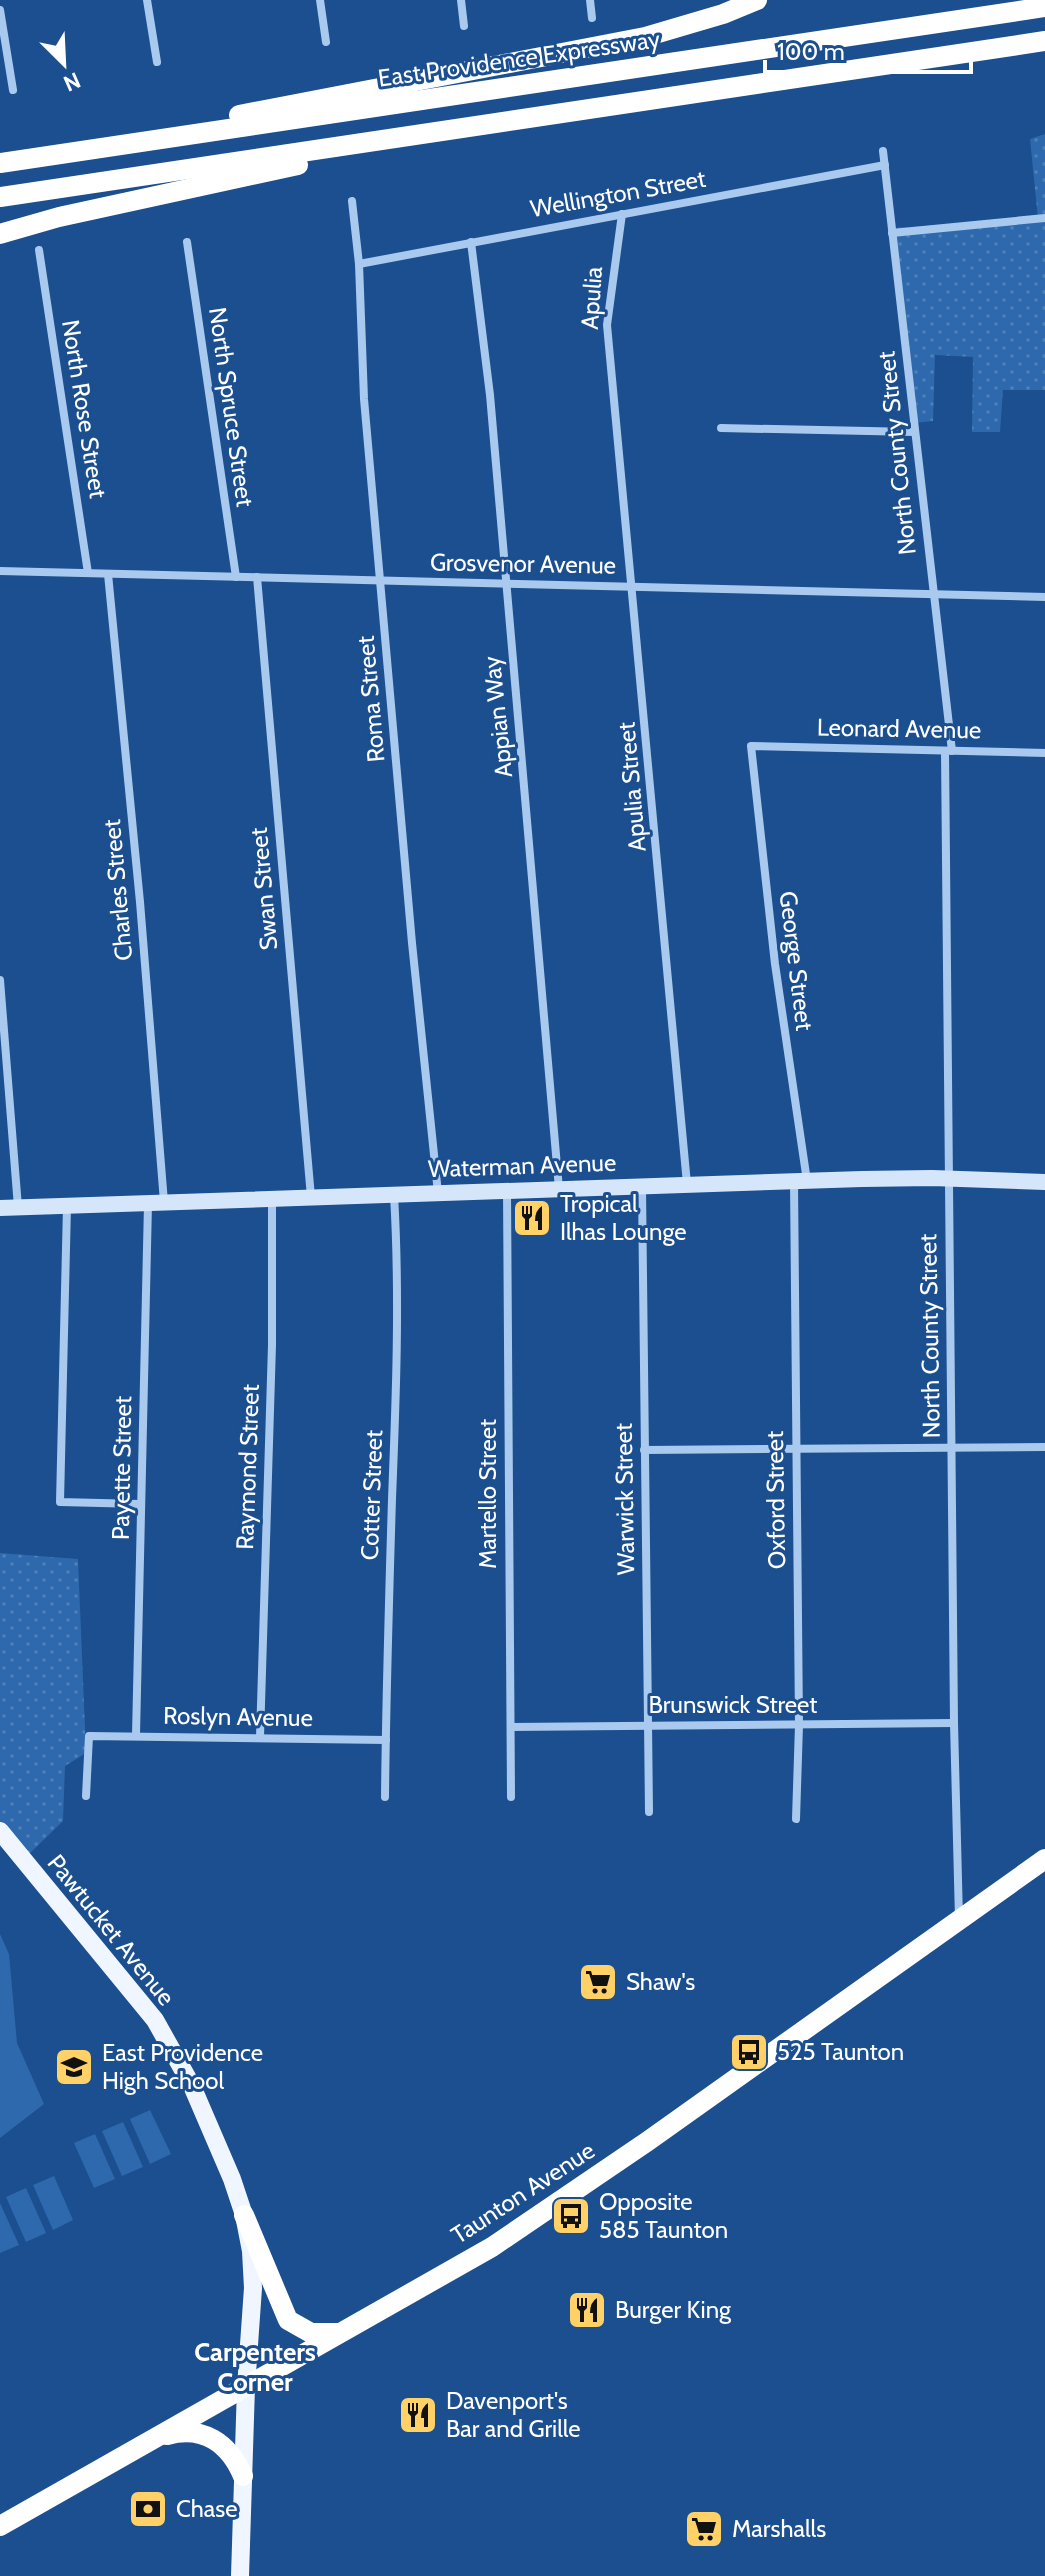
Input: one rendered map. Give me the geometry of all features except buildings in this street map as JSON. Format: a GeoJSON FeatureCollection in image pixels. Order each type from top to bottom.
{"type":"FeatureCollection","features":[{"type":"Feature","properties":{"kind":"highway"},"geometry":{"type":"LineString","coordinates":[[0,162],[645,37],[723,14],[757,0]]}},
{"type":"Feature","properties":{"kind":"highway","name":"East Providence Expressway"},"geometry":{"type":"LineString","coordinates":[[0,162],[1045,7]]}},
{"type":"Feature","properties":{"kind":"highway"},"geometry":{"type":"LineString","coordinates":[[0,197],[1045,41]]}},
{"type":"Feature","properties":{"kind":"highway"},"geometry":{"type":"LineString","coordinates":[[0,234],[59,217],[478,126]]}},
{"type":"Feature","properties":{"kind":"highway","name":"Taunton Avenue"},"geometry":{"type":"LineString","coordinates":[[0,2526],[472,2259],[529,2223],[1045,1859]]}},
{"type":"Feature","properties":{"kind":"highway"},"geometry":{"type":"LineString","coordinates":[[244,2215],[288,2320],[311,2333],[342,2332]]}},
{"type":"Feature","properties":{"kind":"highway"},"geometry":{"type":"LineString","coordinates":[[155,2438],[188,2432],[211,2437],[232,2455],[243,2476]]}},
{"type":"Feature","properties":{"kind":"main road","name":"Waterman Avenue"},"geometry":{"type":"LineString","coordinates":[[0,1208],[800,1181],[949,1178],[1045,1182]]}},
{"type":"Feature","properties":{"kind":"main road","name":"Pawtucket Avenue"},"geometry":{"type":"LineString","coordinates":[[0,1831],[155,2020],[192,2086],[229,2169],[244,2215],[251,2251],[253,2288],[246,2387],[240,2576]]}},
{"type":"Feature","properties":{"kind":"street"},"geometry":{"type":"LineString","coordinates":[[147,0],[157,62]]}},
{"type":"Feature","properties":{"kind":"street"},"geometry":{"type":"LineString","coordinates":[[320,0],[326,42]]}},
{"type":"Feature","properties":{"kind":"street"},"geometry":{"type":"LineString","coordinates":[[461,0],[464,26]]}},
{"type":"Feature","properties":{"kind":"street"},"geometry":{"type":"LineString","coordinates":[[590,0],[592,18]]}},
{"type":"Feature","properties":{"kind":"street"},"geometry":{"type":"LineString","coordinates":[[0,10],[13,90]]}},
{"type":"Feature","properties":{"kind":"street","name":"North County Street"},"geometry":{"type":"LineString","coordinates":[[883,151],[948,751],[951,1448],[959,1920]]}},
{"type":"Feature","properties":{"kind":"street","name":"Wellington Street"},"geometry":{"type":"LineString","coordinates":[[359,264],[885,165]]}},
{"type":"Feature","properties":{"kind":"street","name":"Roma Street"},"geometry":{"type":"LineString","coordinates":[[352,201],[359,264],[364,399],[412,943],[438,1193]]}},
{"type":"Feature","properties":{"kind":"street","name":"Apulia"},"geometry":{"type":"LineString","coordinates":[[613,386],[607,325],[622,214]]}},
{"type":"Feature","properties":{"kind":"street"},"geometry":{"type":"LineString","coordinates":[[892,233],[1045,218]]}},
{"type":"Feature","properties":{"kind":"street","name":"North Spruce Street"},"geometry":{"type":"LineString","coordinates":[[187,242],[236,577]]}},
{"type":"Feature","properties":{"kind":"street","name":"Appian Way"},"geometry":{"type":"LineString","coordinates":[[471,242],[490,395],[559,1189]]}},
{"type":"Feature","properties":{"kind":"street","name":"North Rose Street"},"geometry":{"type":"LineString","coordinates":[[39,250],[88,573]]}},
{"type":"Feature","properties":{"kind":"street","name":"Apulia Street"},"geometry":{"type":"LineString","coordinates":[[613,386],[687,1185]]}},
{"type":"Feature","properties":{"kind":"street"},"geometry":{"type":"LineString","coordinates":[[721,428],[915,432]]}},
{"type":"Feature","properties":{"kind":"street","name":"Grosvenor Avenue"},"geometry":{"type":"LineString","coordinates":[[0,571],[1045,597]]}},
{"type":"Feature","properties":{"kind":"street","name":"Charles Street"},"geometry":{"type":"LineString","coordinates":[[108,574],[141,917],[156,1203]]}},
{"type":"Feature","properties":{"kind":"street","name":"Swan Street"},"geometry":{"type":"LineString","coordinates":[[257,577],[311,1197]]}},
{"type":"Feature","properties":{"kind":"street","name":"Leonard Avenue"},"geometry":{"type":"LineString","coordinates":[[751,746],[1045,753]]}},
{"type":"Feature","properties":{"kind":"street","name":"George Street"},"geometry":{"type":"LineString","coordinates":[[751,746],[800,1181]]}},
{"type":"Feature","properties":{"kind":"street"},"geometry":{"type":"LineString","coordinates":[[0,980],[18,1207]]}},
{"type":"Feature","properties":{"kind":"street","name":"Oxford Street"},"geometry":{"type":"LineString","coordinates":[[796,1819],[799,1725],[796,1449],[800,1181]]}},
{"type":"Feature","properties":{"kind":"street","name":"Warwick Street"},"geometry":{"type":"LineString","coordinates":[[642,1186],[649,1812]]}},
{"type":"Feature","properties":{"kind":"street","name":"Martello Street"},"geometry":{"type":"LineString","coordinates":[[507,1191],[511,1797]]}},
{"type":"Feature","properties":{"kind":"street","name":"Cotter Street"},"geometry":{"type":"LineString","coordinates":[[385,1797],[397,1371],[398,1262],[394,1195]]}},
{"type":"Feature","properties":{"kind":"street","name":"Raymond Street"},"geometry":{"type":"LineString","coordinates":[[260,1737],[272,1345],[272,1199]]}},
{"type":"Feature","properties":{"kind":"street","name":"Payette Street"},"geometry":{"type":"LineString","coordinates":[[136,1735],[140,1504],[156,1203]]}},
{"type":"Feature","properties":{"kind":"street"},"geometry":{"type":"LineString","coordinates":[[67,1206],[60,1502],[140,1504]]}},
{"type":"Feature","properties":{"kind":"street"},"geometry":{"type":"LineString","coordinates":[[644,1450],[1045,1447]]}},
{"type":"Feature","properties":{"kind":"street","name":"Brunswick Street"},"geometry":{"type":"LineString","coordinates":[[511,1727],[954,1723]]}},
{"type":"Feature","properties":{"kind":"street","name":"Roslyn Avenue"},"geometry":{"type":"LineString","coordinates":[[86,1796],[89,1736],[386,1740]]}},
{"type":"Feature","properties":{"kind":"shaded area"},"geometry":{"type":"Polygon","coordinates":[[[1045,134],[1045,390],[1003,390],[1000,432],[972,432],[973,357],[935,355],[933,421],[914,423],[894,228],[1038,219],[1030,139],[1045,134]]]}},
{"type":"Feature","properties":{"kind":"shaded area"},"geometry":{"type":"Polygon","coordinates":[[[0,1553],[78,1559],[86,1753],[65,1766],[63,1821],[20,1863],[0,1838],[0,1553]]]}},
{"type":"Feature","properties":{"kind":"shaded area"},"geometry":{"type":"Polygon","coordinates":[[[0,1934],[9,1954],[17,2043],[44,2104],[0,2138],[0,1934]]]}},
{"type":"Feature","properties":{"kind":"shaded area"},"geometry":{"type":"Polygon","coordinates":[[[150,2110],[171,2154],[150,2164],[130,2119],[150,2110]]]}},
{"type":"Feature","properties":{"kind":"shaded area"},"geometry":{"type":"Polygon","coordinates":[[[123,2122],[143,2167],[122,2176],[102,2131],[123,2122]]]}},
{"type":"Feature","properties":{"kind":"shaded area"},"geometry":{"type":"Polygon","coordinates":[[[95,2134],[115,2179],[94,2188],[74,2143],[95,2134]]]}},
{"type":"Feature","properties":{"kind":"shaded area"},"geometry":{"type":"Polygon","coordinates":[[[54,2176],[73,2220],[53,2230],[33,2185],[54,2176]]]}},
{"type":"Feature","properties":{"kind":"shaded area"},"geometry":{"type":"Polygon","coordinates":[[[26,2188],[46,2233],[26,2242],[6,2197],[26,2188]]]}},
{"type":"Feature","properties":{"kind":"shaded area"},"geometry":{"type":"Polygon","coordinates":[[[0,2203],[19,2245],[0,2253],[0,2203]]]}},
{"type":"Feature","properties":{"kind":"place","name":"Tropical Ilhas Lounge"},"geometry":{"type":"Point","coordinates":[532,1218]}},
{"type":"Feature","properties":{"kind":"place","name":"Shaw's"},"geometry":{"type":"Point","coordinates":[598,1982]}},
{"type":"Feature","properties":{"kind":"place","name":"525 Taunton"},"geometry":{"type":"Point","coordinates":[749,2052]}},
{"type":"Feature","properties":{"kind":"place","name":"East Providence High School"},"geometry":{"type":"Point","coordinates":[74,2067]}},
{"type":"Feature","properties":{"kind":"place","name":"Opposite 585 Taunton"},"geometry":{"type":"Point","coordinates":[571,2216]}},
{"type":"Feature","properties":{"kind":"place","name":"Burger King"},"geometry":{"type":"Point","coordinates":[587,2310]}},
{"type":"Feature","properties":{"kind":"place","name":"Davenport's Bar and Grille"},"geometry":{"type":"Point","coordinates":[418,2415]}},
{"type":"Feature","properties":{"kind":"place","name":"Chase"},"geometry":{"type":"Point","coordinates":[148,2509]}},
{"type":"Feature","properties":{"kind":"place","name":"Marshalls"},"geometry":{"type":"Point","coordinates":[704,2529]}},
{"type":"Feature","properties":{"kind":"district","name":"Carpenters Corner"},"geometry":{"type":"Point","coordinates":[255,2367]}}]}
